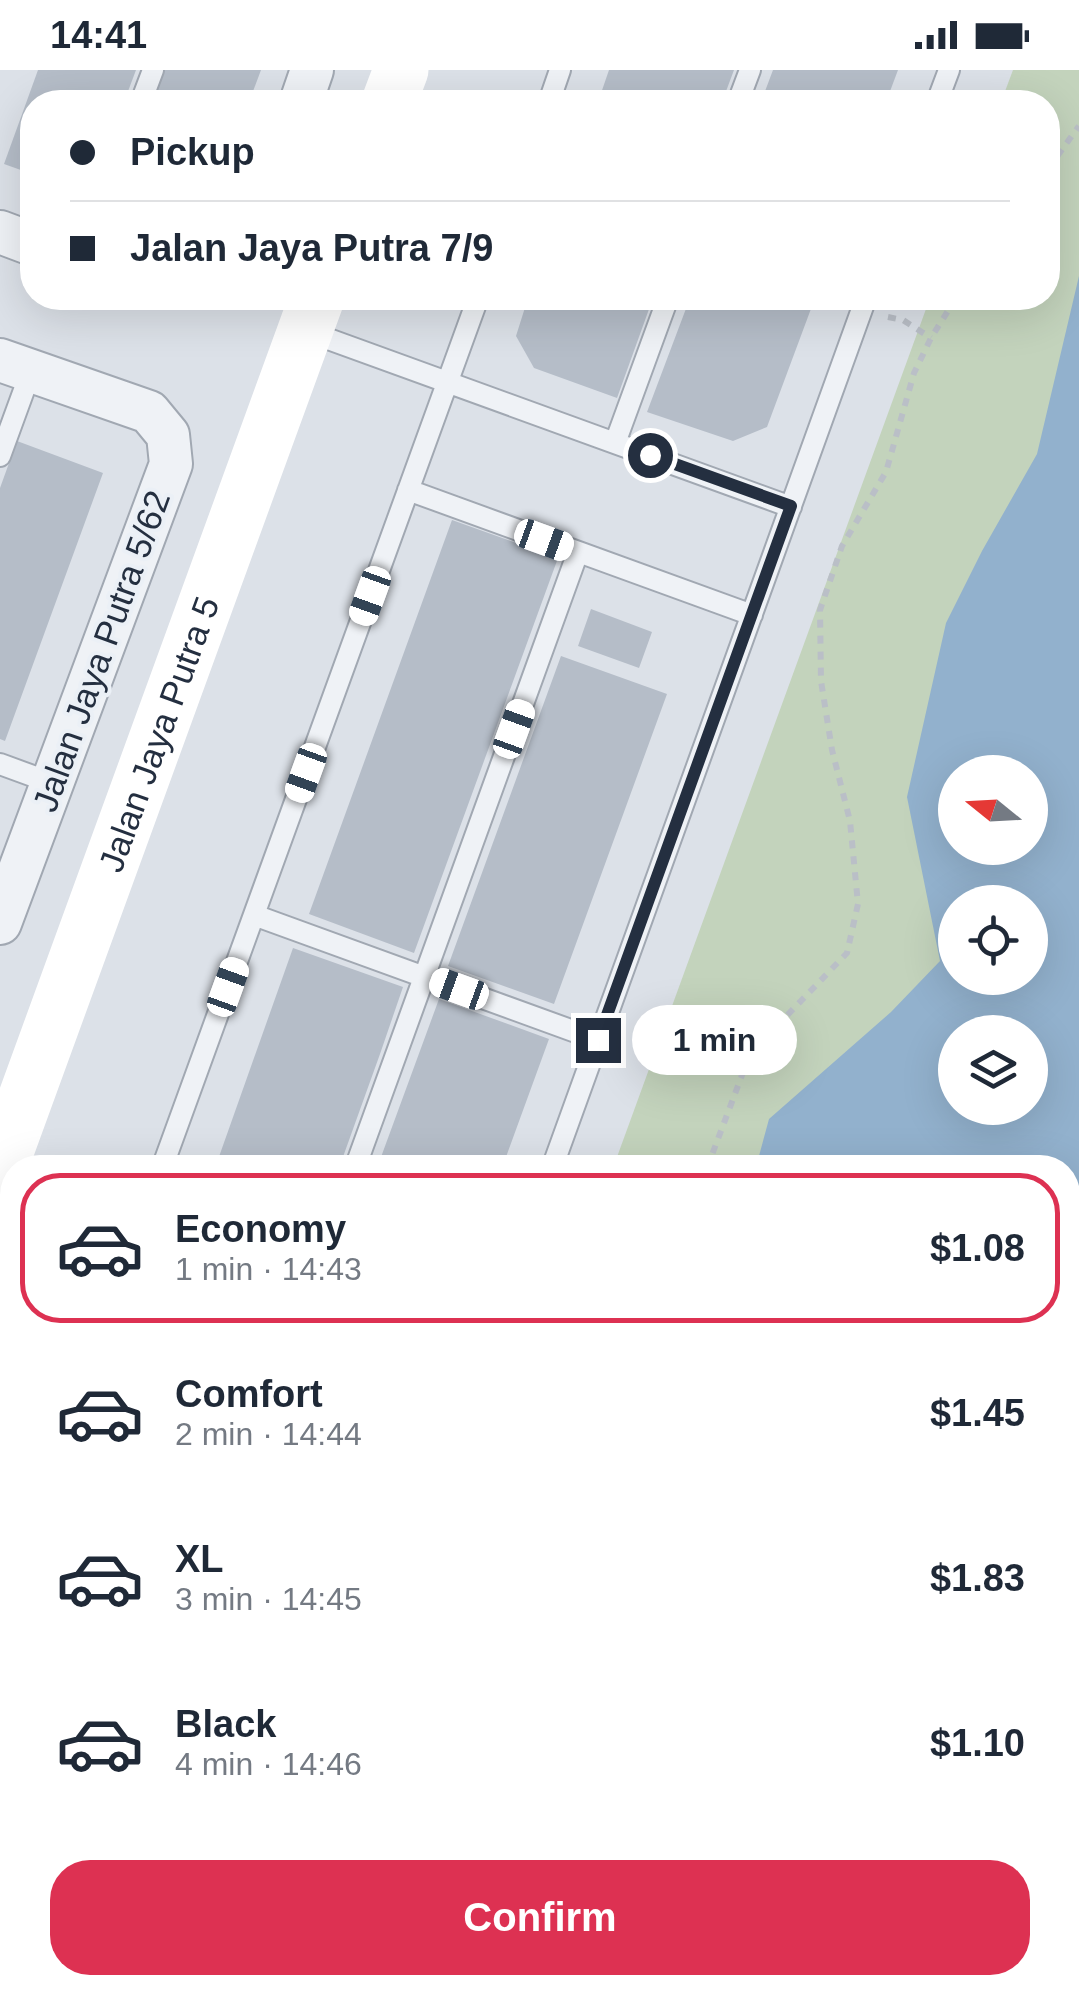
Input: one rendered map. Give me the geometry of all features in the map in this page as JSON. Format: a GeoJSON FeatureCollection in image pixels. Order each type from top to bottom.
{"type":"FeatureCollection","features":[{"type":"Feature","properties":{"kind":"street","name":"Jalan Jaya Putra 5"},"geometry":{"type":"LineString","coordinates":[[5,1155],[311,314]]}},
{"type":"Feature","properties":{"kind":"street","name":"Jalan Jaya Putra 5/62"},"geometry":{"type":"LineString","coordinates":[[0,923],[171,464],[168,434],[150,412],[15,365]]}},
{"type":"Feature","properties":{"kind":"lane"},"geometry":{"type":"LineString","coordinates":[[167,1155],[474,310]]}},
{"type":"Feature","properties":{"kind":"lane"},"geometry":{"type":"LineString","coordinates":[[615,442],[664,310]]}},
{"type":"Feature","properties":{"kind":"lane"},"geometry":{"type":"LineString","coordinates":[[557,1155],[862,310]]}},
{"type":"Feature","properties":{"kind":"lane"},"geometry":{"type":"LineString","coordinates":[[311,314],[448,382],[791,506]]}},
{"type":"Feature","properties":{"kind":"lane"},"geometry":{"type":"LineString","coordinates":[[0,456],[15,365]]}},
{"type":"Feature","properties":{"kind":"lane"},"geometry":{"type":"LineString","coordinates":[[408,490],[752,615]]}},
{"type":"Feature","properties":{"kind":"lane"},"geometry":{"type":"LineString","coordinates":[[359,1155],[578,552]]}},
{"type":"Feature","properties":{"kind":"lane"},"geometry":{"type":"LineString","coordinates":[[0,764],[52,783]]}},
{"type":"Feature","properties":{"kind":"lane"},"geometry":{"type":"LineString","coordinates":[[254,915],[598,1040]]}},
{"type":"Feature","properties":{"kind":"path"},"geometry":{"type":"LineString","coordinates":[[1060,152],[1079,126]]}},
{"type":"Feature","properties":{"kind":"path"},"geometry":{"type":"LineString","coordinates":[[877,310],[904,320],[931,338]]}},
{"type":"Feature","properties":{"kind":"path"},"geometry":{"type":"LineString","coordinates":[[712,1155],[750,1054],[848,953],[858,904],[850,821],[832,750],[822,680],[820,610],[842,546],[886,472],[914,372],[948,310]]}},
{"type":"Feature","properties":{"kind":"green space"},"geometry":{"type":"Polygon","coordinates":[[[1013,70],[1079,70],[1079,1155],[618,1155],[926,310],[1060,310],[1060,90],[1006,90],[1013,70]]]}},
{"type":"Feature","properties":{"kind":"water"},"geometry":{"type":"Polygon","coordinates":[[[1079,276],[1079,1155],[759,1155],[769,1119],[891,1012],[938,963],[938,995],[1048,995],[1048,885],[938,885],[938,951],[907,797],[946,623],[1037,454],[1079,276]]]}},
{"type":"Feature","properties":{"kind":"building"},"geometry":{"type":"Polygon","coordinates":[[[38,70],[136,70],[128,90],[31,90],[38,70]]]}},
{"type":"Feature","properties":{"kind":"building"},"geometry":{"type":"Polygon","coordinates":[[[163,70],[261,70],[254,90],[156,90],[163,70]]]}},
{"type":"Feature","properties":{"kind":"building"},"geometry":{"type":"Polygon","coordinates":[[[609,70],[734,70],[726,90],[602,90],[609,70]]]}},
{"type":"Feature","properties":{"kind":"building"},"geometry":{"type":"Polygon","coordinates":[[[773,70],[898,70],[890,90],[766,90],[773,70]]]}},
{"type":"Feature","properties":{"kind":"building"},"geometry":{"type":"Polygon","coordinates":[[[20,120],[20,170],[4,164],[20,120]]]}},
{"type":"Feature","properties":{"kind":"building"},"geometry":{"type":"Polygon","coordinates":[[[524,310],[649,310],[617,398],[534,368],[516,336],[524,310]]]}},
{"type":"Feature","properties":{"kind":"building"},"geometry":{"type":"Polygon","coordinates":[[[685,310],[811,310],[767,427],[733,441],[647,412],[685,310]]]}},
{"type":"Feature","properties":{"kind":"building"},"geometry":{"type":"Polygon","coordinates":[[[17,441],[103,473],[5,741],[0,739],[0,488],[17,441]]]}},
{"type":"Feature","properties":{"kind":"building"},"geometry":{"type":"Polygon","coordinates":[[[452,520],[558,558],[414,953],[309,914],[452,520]]]}},
{"type":"Feature","properties":{"kind":"building"},"geometry":{"type":"Polygon","coordinates":[[[591,609],[652,632],[639,668],[578,646],[591,609]]]}},
{"type":"Feature","properties":{"kind":"building"},"geometry":{"type":"Polygon","coordinates":[[[561,656],[667,694],[554,1004],[448,966],[561,656]]]}},
{"type":"Feature","properties":{"kind":"building"},"geometry":{"type":"Polygon","coordinates":[[[293,948],[403,987],[344,1155],[220,1155],[293,948]]]}},
{"type":"Feature","properties":{"kind":"building"},"geometry":{"type":"Polygon","coordinates":[[[439,999],[549,1039],[507,1155],[382,1155],[439,999]]]}},
{"type":"Feature","properties":{"kind":"route"},"geometry":{"type":"LineString","coordinates":[[598,1040],[791,506],[650,455]]}}]}
